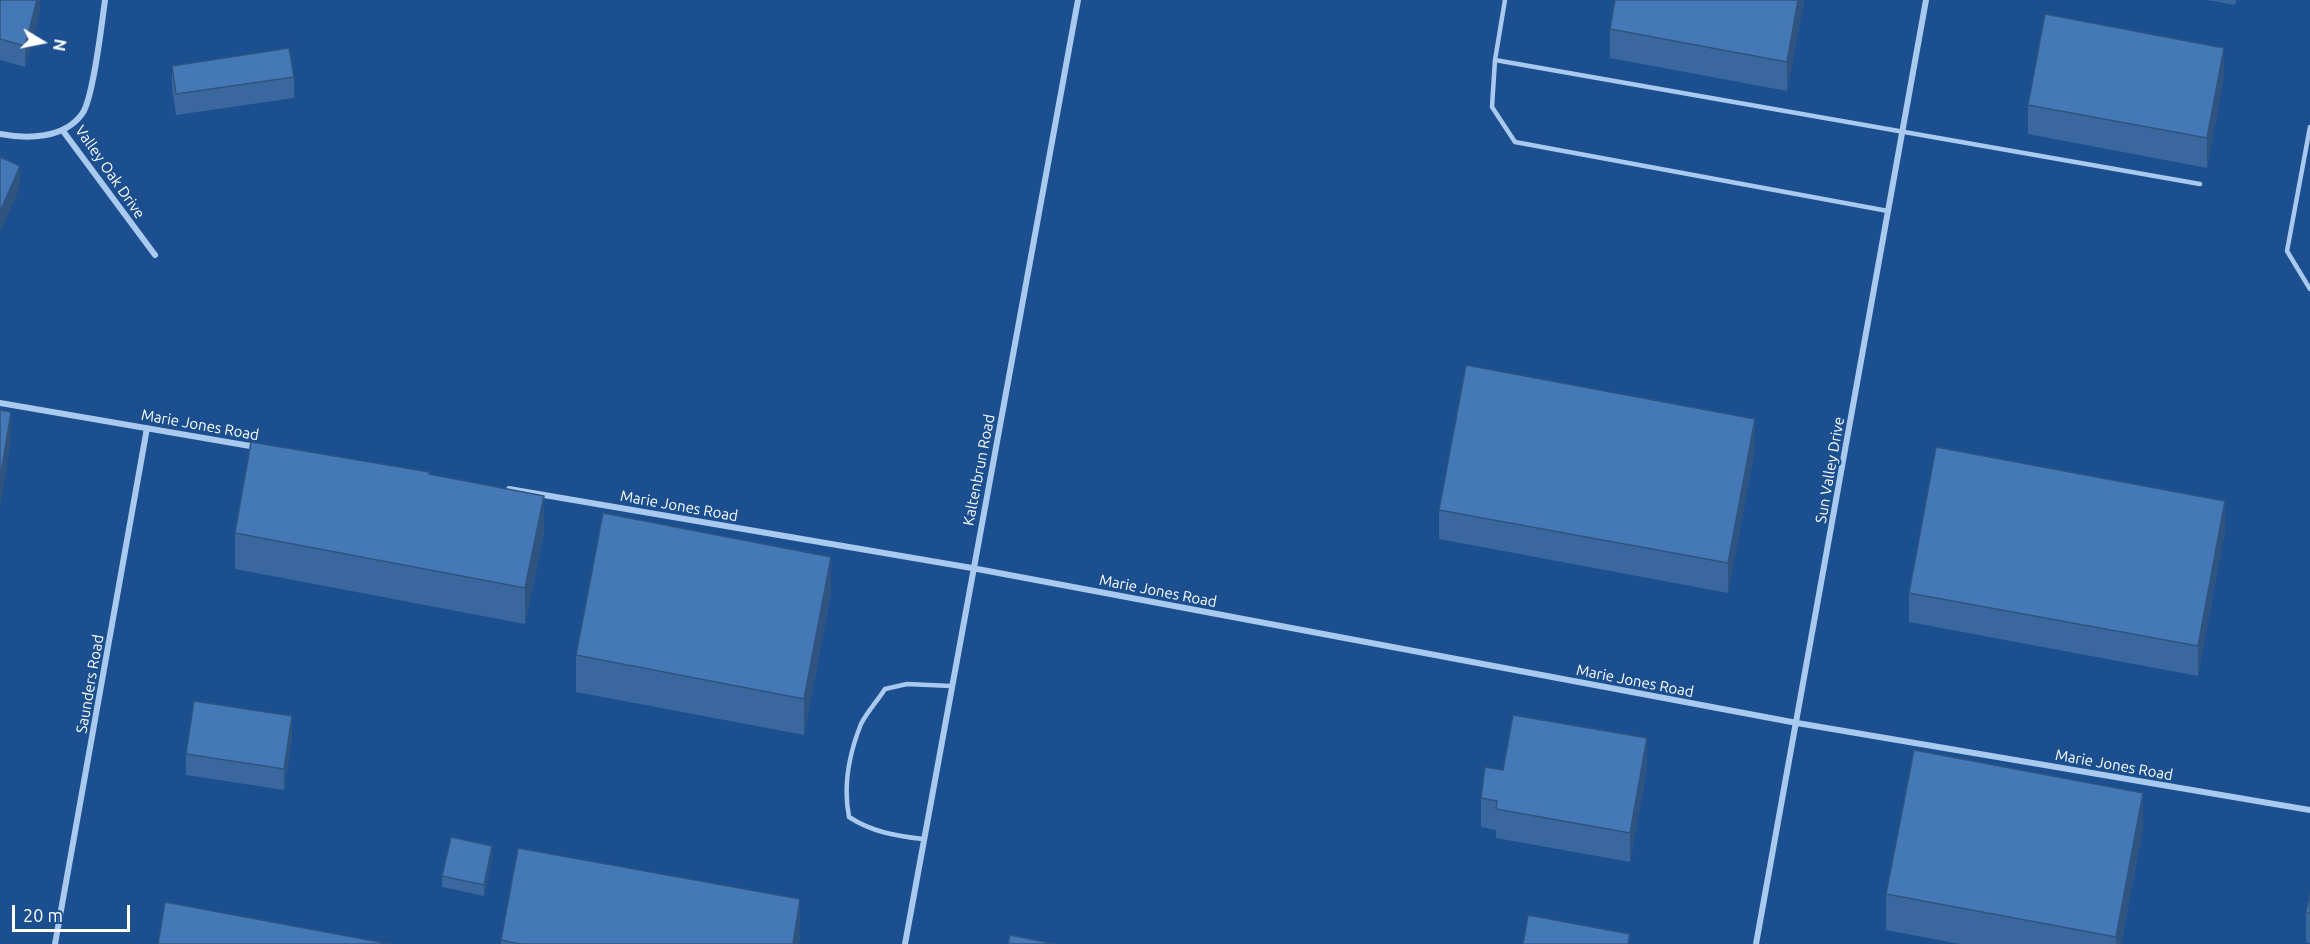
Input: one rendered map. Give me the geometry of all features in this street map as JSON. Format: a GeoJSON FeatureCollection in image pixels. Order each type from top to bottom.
{"type":"FeatureCollection","features":[{"type":"Feature","properties":{"kind":"street","name":"Valley Oak Drive"},"geometry":{"type":"LineString","coordinates":[[105,0],[87,103],[83,114],[63,131],[155,255]]}},
{"type":"Feature","properties":{"kind":"street","name":"Kaltenbrun Road"},"geometry":{"type":"LineString","coordinates":[[905,944],[972,568],[1078,0]]}},
{"type":"Feature","properties":{"kind":"street","name":"Sun Valley Drive"},"geometry":{"type":"LineString","coordinates":[[1756,944],[1926,0]]}},
{"type":"Feature","properties":{"kind":"street"},"geometry":{"type":"LineString","coordinates":[[0,134],[15,137],[63,131]]}},
{"type":"Feature","properties":{"kind":"street","name":"Marie Jones Road"},"geometry":{"type":"LineString","coordinates":[[0,403],[265,448]]}},
{"type":"Feature","properties":{"kind":"street","name":"Saunders Road"},"geometry":{"type":"LineString","coordinates":[[55,944],[147,428]]}},
{"type":"Feature","properties":{"kind":"street","name":"Marie Jones Road"},"geometry":{"type":"LineString","coordinates":[[501,488],[972,568],[1797,723],[2310,810]]}},
{"type":"Feature","properties":{"kind":"lane"},"geometry":{"type":"LineString","coordinates":[[1505,0],[1495,60],[1492,107],[1515,141],[1888,211]]}},
{"type":"Feature","properties":{"kind":"lane"},"geometry":{"type":"LineString","coordinates":[[1495,60],[2200,184]]}},
{"type":"Feature","properties":{"kind":"lane"},"geometry":{"type":"LineString","coordinates":[[2310,127],[2287,251],[2310,289]]}},
{"type":"Feature","properties":{"kind":"lane"},"geometry":{"type":"LineString","coordinates":[[923,839],[889,835],[864,826],[849,817],[845,796],[848,770],[862,723],[885,689],[908,684],[951,686]]}},
{"type":"Feature","properties":{"kind":"building"},"geometry":{"type":"Polygon","coordinates":[[[0,0],[37,0],[25,46],[0,39],[0,0]]]}},
{"type":"Feature","properties":{"kind":"building"},"geometry":{"type":"Polygon","coordinates":[[[1615,0],[1798,0],[1787,62],[1610,29],[1615,0]]]}},
{"type":"Feature","properties":{"kind":"building"},"geometry":{"type":"Polygon","coordinates":[[[2045,14],[2224,48],[2207,138],[2028,105],[2045,14]]]}},
{"type":"Feature","properties":{"kind":"building"},"geometry":{"type":"Polygon","coordinates":[[[289,48],[294,77],[176,94],[172,66],[289,48]]]}},
{"type":"Feature","properties":{"kind":"building"},"geometry":{"type":"Polygon","coordinates":[[[0,157],[20,166],[0,212],[0,157]]]}},
{"type":"Feature","properties":{"kind":"building"},"geometry":{"type":"Polygon","coordinates":[[[1466,365],[1755,419],[1728,563],[1439,510],[1466,365]]]}},
{"type":"Feature","properties":{"kind":"building"},"geometry":{"type":"Polygon","coordinates":[[[0,410],[11,412],[0,480],[0,410]]]}},
{"type":"Feature","properties":{"kind":"building"},"geometry":{"type":"Polygon","coordinates":[[[251,442],[429,472],[429,474],[544,496],[525,588],[235,533],[251,442]]]}},
{"type":"Feature","properties":{"kind":"building"},"geometry":{"type":"Polygon","coordinates":[[[1936,447],[2225,501],[2198,646],[1909,593],[1936,447]]]}},
{"type":"Feature","properties":{"kind":"building"},"geometry":{"type":"Polygon","coordinates":[[[603,513],[831,557],[804,699],[576,655],[603,513]]]}},
{"type":"Feature","properties":{"kind":"building"},"geometry":{"type":"Polygon","coordinates":[[[194,701],[292,716],[284,769],[186,754],[194,701]]]}},
{"type":"Feature","properties":{"kind":"building"},"geometry":{"type":"Polygon","coordinates":[[[1513,715],[1647,738],[1630,833],[1496,809],[1497,801],[1481,798],[1485,767],[1503,770],[1513,715]]]}},
{"type":"Feature","properties":{"kind":"building"},"geometry":{"type":"Polygon","coordinates":[[[1914,750],[2143,793],[2116,937],[1886,894],[1914,750]]]}},
{"type":"Feature","properties":{"kind":"building"},"geometry":{"type":"Polygon","coordinates":[[[451,837],[492,846],[484,885],[442,876],[451,837]]]}},
{"type":"Feature","properties":{"kind":"building"},"geometry":{"type":"Polygon","coordinates":[[[518,848],[800,899],[793,944],[521,944],[501,940],[518,848]]]}},
{"type":"Feature","properties":{"kind":"building"},"geometry":{"type":"Polygon","coordinates":[[[2310,892],[2310,913],[2306,913],[2310,892]]]}},
{"type":"Feature","properties":{"kind":"building"},"geometry":{"type":"Polygon","coordinates":[[[165,902],[390,944],[158,944],[165,902]]]}},
{"type":"Feature","properties":{"kind":"building"},"geometry":{"type":"Polygon","coordinates":[[[1528,915],[1630,934],[1628,944],[1523,944],[1528,915]]]}},
{"type":"Feature","properties":{"kind":"building"},"geometry":{"type":"Polygon","coordinates":[[[1010,935],[1055,944],[1008,944],[1010,935]]]}}]}
